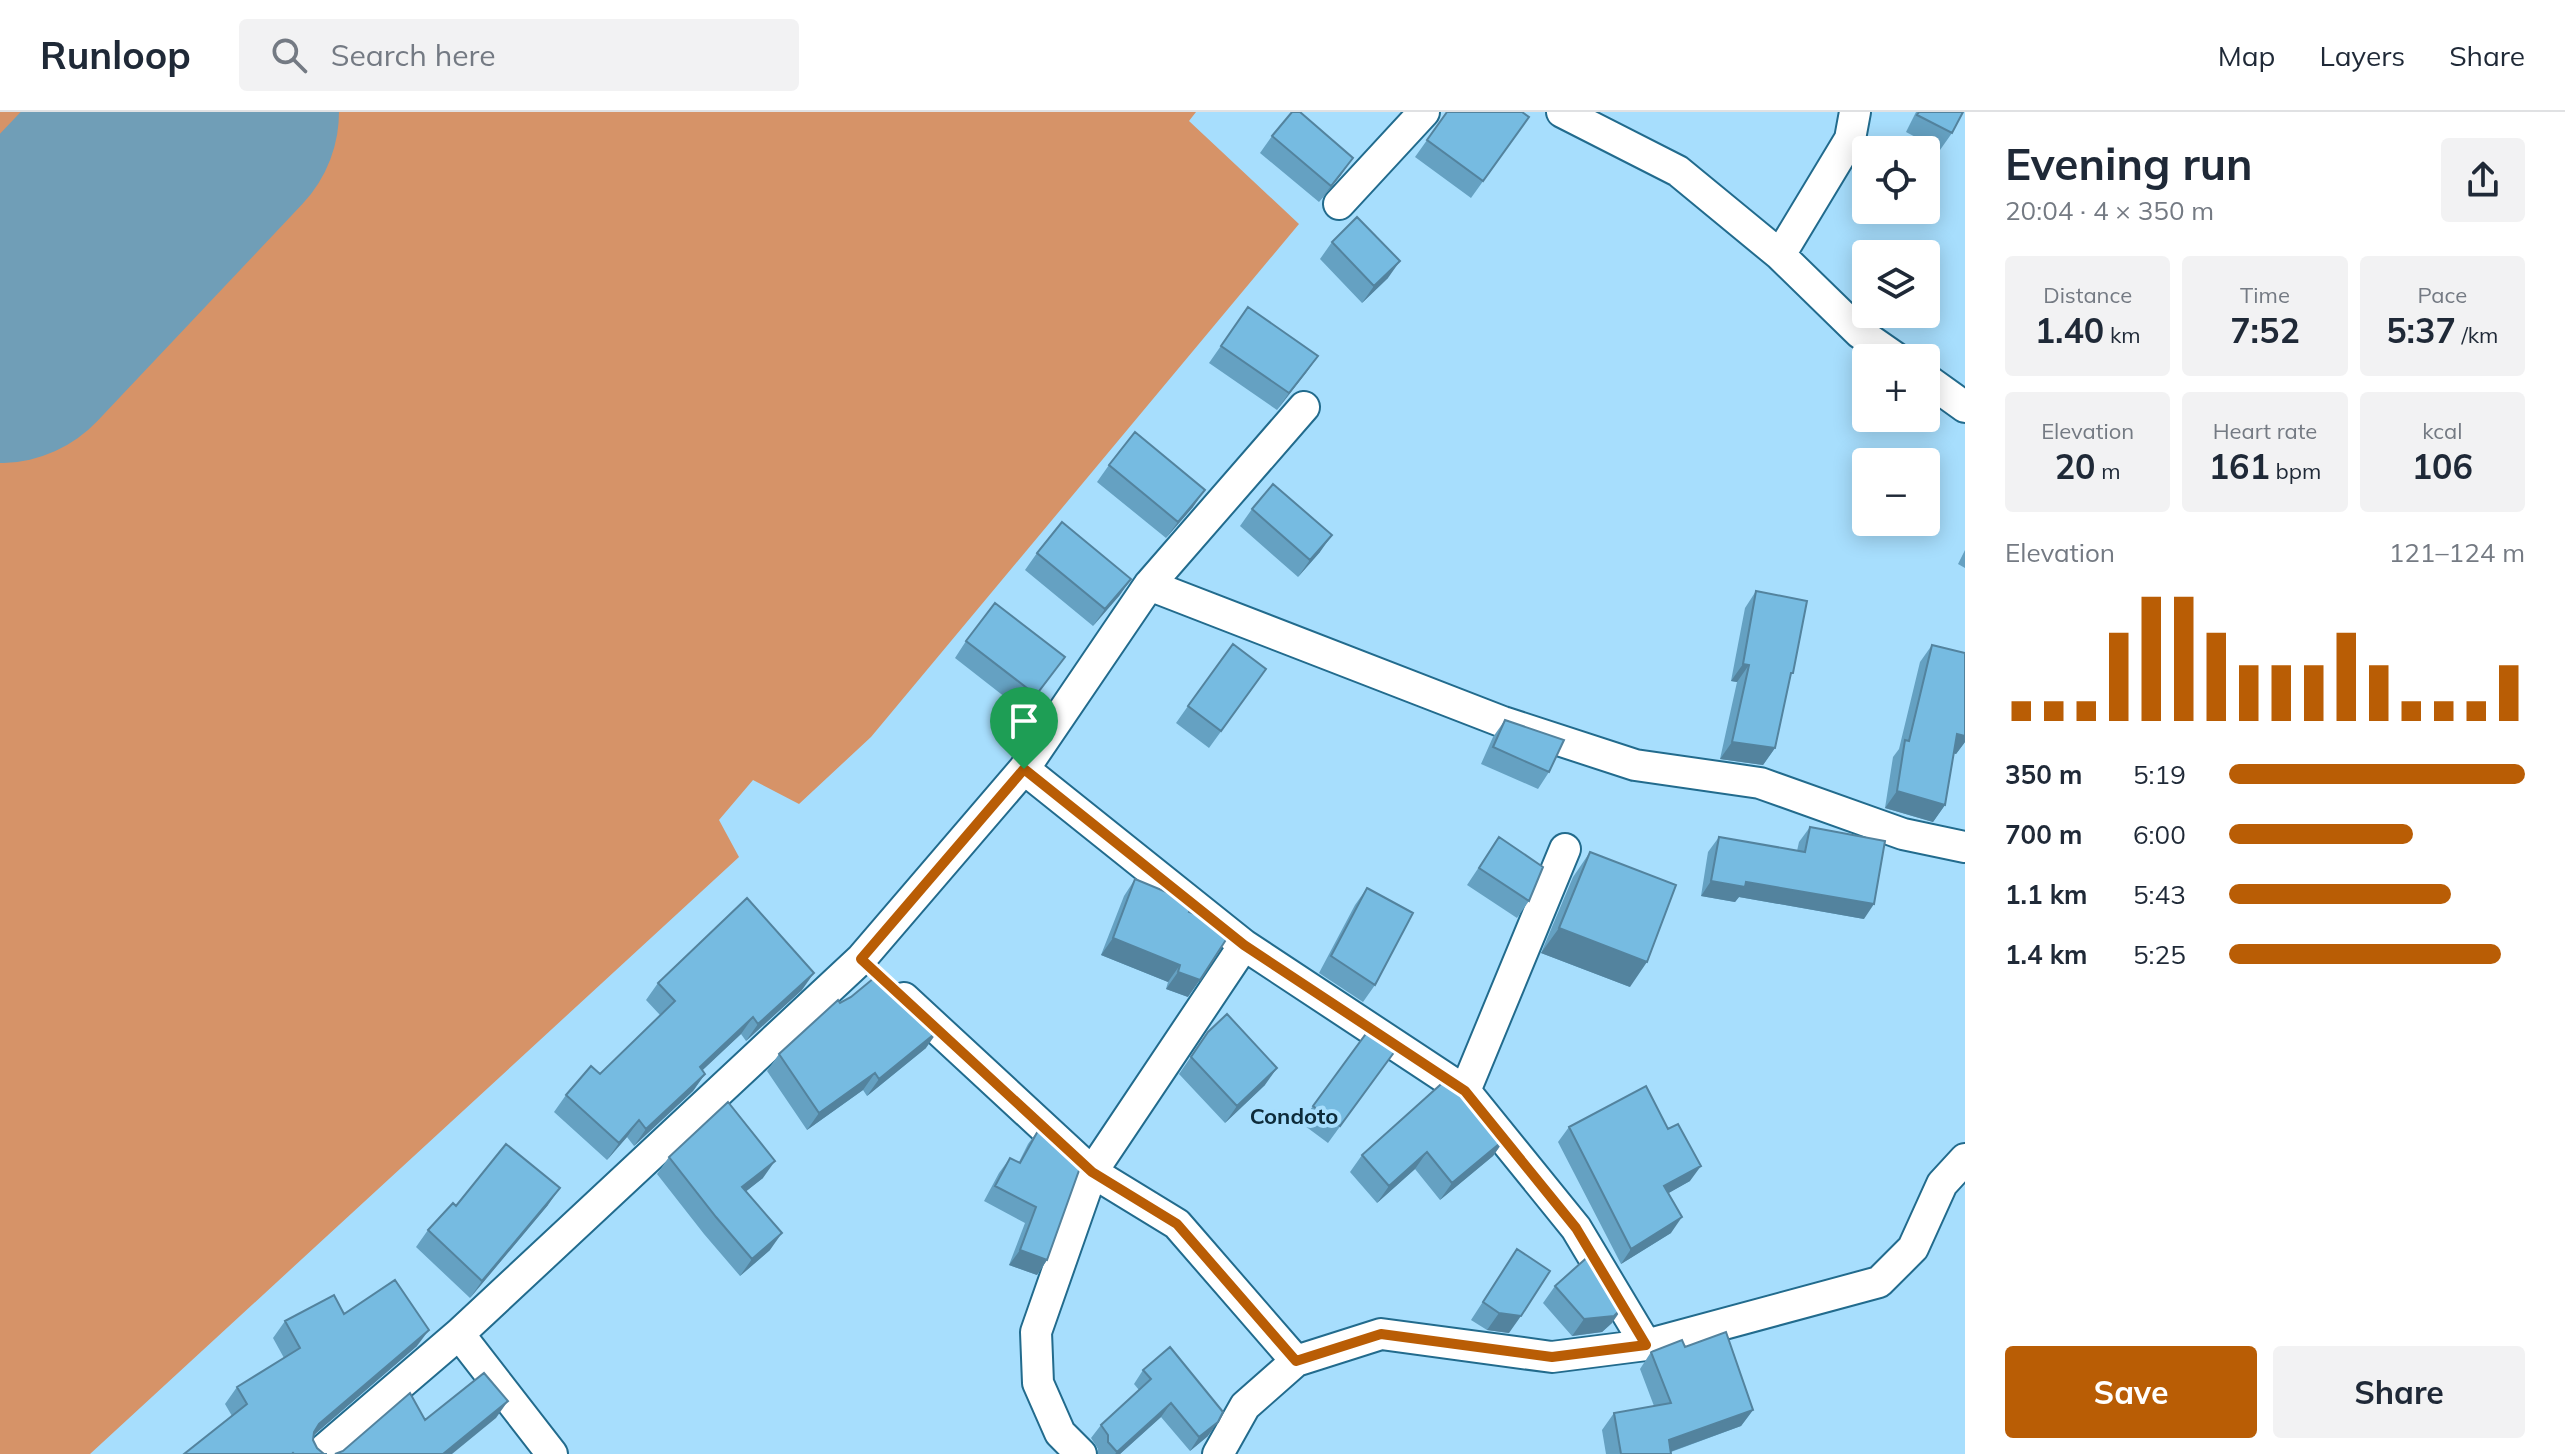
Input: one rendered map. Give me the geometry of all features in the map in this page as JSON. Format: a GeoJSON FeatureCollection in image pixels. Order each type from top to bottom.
{"type":"FeatureCollection","features":[{"type":"Feature","properties":{"kind":"street"},"geometry":{"type":"LineString","coordinates":[[1339,204],[1424,112]]}},
{"type":"Feature","properties":{"kind":"street"},"geometry":{"type":"LineString","coordinates":[[1562,112],[1678,171],[1780,255],[1860,333],[1876,344]]}},
{"type":"Feature","properties":{"kind":"street"},"geometry":{"type":"LineString","coordinates":[[1780,255],[1850,139],[1855,112]]}},
{"type":"Feature","properties":{"kind":"street"},"geometry":{"type":"LineString","coordinates":[[1940,389],[1965,407]]}},
{"type":"Feature","properties":{"kind":"street"},"geometry":{"type":"LineString","coordinates":[[319,1454],[459,1334],[861,959],[1024,769],[1149,585],[1304,407]]}},
{"type":"Feature","properties":{"kind":"street"},"geometry":{"type":"LineString","coordinates":[[1149,585],[1503,722],[1635,765],[1760,783],[1903,834],[1965,847]]}},
{"type":"Feature","properties":{"kind":"street"},"geometry":{"type":"LineString","coordinates":[[1024,769],[1244,945],[1465,1091],[1576,1228],[1646,1345]]}},
{"type":"Feature","properties":{"kind":"street"},"geometry":{"type":"LineString","coordinates":[[1465,1091],[1565,849]]}},
{"type":"Feature","properties":{"kind":"street"},"geometry":{"type":"LineString","coordinates":[[1081,1454],[1060,1433],[1038,1383],[1036,1332],[1092,1172],[1244,945]]}},
{"type":"Feature","properties":{"kind":"street"},"geometry":{"type":"LineString","coordinates":[[861,959],[1092,1172],[1177,1224],[1296,1361]]}},
{"type":"Feature","properties":{"kind":"street"},"geometry":{"type":"LineString","coordinates":[[1218,1454],[1245,1406],[1296,1361],[1381,1334],[1552,1357],[1646,1345],[1879,1282],[1913,1248],[1942,1184],[1965,1159]]}},
{"type":"Feature","properties":{"kind":"street"},"geometry":{"type":"LineString","coordinates":[[459,1334],[552,1454]]}},
{"type":"Feature","properties":{"kind":"shaded area"},"geometry":{"type":"Polygon","coordinates":[[[0,112],[39,112],[0,153],[0,112]]]}},
{"type":"Feature","properties":{"kind":"shaded area"},"geometry":{"type":"Polygon","coordinates":[[[325,112],[1196,112],[1189,121],[1299,224],[871,737],[799,804],[753,780],[719,820],[739,857],[90,1454],[0,1454],[0,460],[325,112]]]}},
{"type":"Feature","properties":{"kind":"building"},"geometry":{"type":"Polygon","coordinates":[[[1292,112],[1300,112],[1353,158],[1331,186],[1272,136],[1292,112]]]}},
{"type":"Feature","properties":{"kind":"building"},"geometry":{"type":"Polygon","coordinates":[[[1447,112],[1522,112],[1529,117],[1483,181],[1427,140],[1447,112]]]}},
{"type":"Feature","properties":{"kind":"building"},"geometry":{"type":"Polygon","coordinates":[[[1919,112],[1963,112],[1952,133],[1917,115],[1919,112]]]}},
{"type":"Feature","properties":{"kind":"building"},"geometry":{"type":"Polygon","coordinates":[[[1357,217],[1400,261],[1374,286],[1332,242],[1357,217]]]}},
{"type":"Feature","properties":{"kind":"building"},"geometry":{"type":"Polygon","coordinates":[[[1248,307],[1318,356],[1289,393],[1221,346],[1248,307]]]}},
{"type":"Feature","properties":{"kind":"building"},"geometry":{"type":"Polygon","coordinates":[[[1135,432],[1205,490],[1178,522],[1109,465],[1135,432]]]}},
{"type":"Feature","properties":{"kind":"building"},"geometry":{"type":"Polygon","coordinates":[[[1273,484],[1332,535],[1310,560],[1252,509],[1273,484]]]}},
{"type":"Feature","properties":{"kind":"building"},"geometry":{"type":"Polygon","coordinates":[[[1062,522],[1131,579],[1105,609],[1037,553],[1062,522]]]}},
{"type":"Feature","properties":{"kind":"building"},"geometry":{"type":"Polygon","coordinates":[[[1756,591],[1807,601],[1775,748],[1732,742],[1749,665],[1743,664],[1756,591]]]}},
{"type":"Feature","properties":{"kind":"building"},"geometry":{"type":"Polygon","coordinates":[[[995,603],[1065,657],[1036,695],[966,641],[995,603]]]}},
{"type":"Feature","properties":{"kind":"building"},"geometry":{"type":"Polygon","coordinates":[[[1233,644],[1266,669],[1221,731],[1188,706],[1233,644]]]}},
{"type":"Feature","properties":{"kind":"building"},"geometry":{"type":"Polygon","coordinates":[[[1932,645],[1965,653],[1965,736],[1957,734],[1945,805],[1897,791],[1905,740],[1909,741],[1932,645]]]}},
{"type":"Feature","properties":{"kind":"building"},"geometry":{"type":"Polygon","coordinates":[[[1505,720],[1564,740],[1549,772],[1493,747],[1505,720]]]}},
{"type":"Feature","properties":{"kind":"building"},"geometry":{"type":"Polygon","coordinates":[[[1810,827],[1885,841],[1874,904],[1746,882],[1745,887],[1711,881],[1719,837],[1805,852],[1810,827]]]}},
{"type":"Feature","properties":{"kind":"building"},"geometry":{"type":"Polygon","coordinates":[[[1499,837],[1543,867],[1529,901],[1479,868],[1499,837]]]}},
{"type":"Feature","properties":{"kind":"building"},"geometry":{"type":"Polygon","coordinates":[[[1590,852],[1676,885],[1647,962],[1559,928],[1590,852]]]}},
{"type":"Feature","properties":{"kind":"building"},"geometry":{"type":"Polygon","coordinates":[[[1135,879],[1193,903],[1189,912],[1224,925],[1231,932],[1200,980],[1178,972],[1180,965],[1113,938],[1135,879]]]}},
{"type":"Feature","properties":{"kind":"building"},"geometry":{"type":"Polygon","coordinates":[[[1367,888],[1413,913],[1375,985],[1331,956],[1367,888]]]}},
{"type":"Feature","properties":{"kind":"building"},"geometry":{"type":"Polygon","coordinates":[[[747,898],[814,973],[758,1024],[753,1017],[700,1067],[705,1074],[646,1129],[639,1120],[619,1143],[566,1095],[591,1066],[600,1074],[675,1001],[658,983],[747,898]]]}},
{"type":"Feature","properties":{"kind":"building"},"geometry":{"type":"Polygon","coordinates":[[[880,973],[925,1014],[938,1031],[879,1079],[875,1073],[819,1113],[779,1054],[838,1000],[840,1003],[851,997],[880,973]]]}},
{"type":"Feature","properties":{"kind":"building"},"geometry":{"type":"Polygon","coordinates":[[[1227,1014],[1277,1068],[1237,1106],[1191,1057],[1208,1032],[1227,1014]]]}},
{"type":"Feature","properties":{"kind":"building"},"geometry":{"type":"Polygon","coordinates":[[[1368,1031],[1395,1051],[1340,1126],[1313,1106],[1368,1031]]]}},
{"type":"Feature","properties":{"kind":"building"},"geometry":{"type":"Polygon","coordinates":[[[1449,1077],[1505,1139],[1452,1183],[1427,1152],[1389,1186],[1362,1155],[1449,1077]]]}},
{"type":"Feature","properties":{"kind":"building"},"geometry":{"type":"Polygon","coordinates":[[[1646,1086],[1668,1129],[1678,1124],[1701,1166],[1664,1186],[1682,1217],[1631,1249],[1569,1127],[1646,1086]]]}},
{"type":"Feature","properties":{"kind":"building"},"geometry":{"type":"Polygon","coordinates":[[[728,1102],[775,1161],[742,1187],[782,1233],[752,1259],[669,1157],[728,1102]]]}},
{"type":"Feature","properties":{"kind":"building"},"geometry":{"type":"Polygon","coordinates":[[[1039,1129],[1055,1137],[1082,1162],[1047,1260],[1020,1250],[1036,1207],[995,1186],[1010,1158],[1020,1163],[1039,1129]]]}},
{"type":"Feature","properties":{"kind":"building"},"geometry":{"type":"Polygon","coordinates":[[[506,1144],[560,1188],[482,1281],[428,1230],[453,1203],[456,1206],[506,1144]]]}},
{"type":"Feature","properties":{"kind":"building"},"geometry":{"type":"Polygon","coordinates":[[[1517,1249],[1550,1271],[1521,1316],[1499,1313],[1483,1302],[1517,1249]]]}},
{"type":"Feature","properties":{"kind":"building"},"geometry":{"type":"Polygon","coordinates":[[[1592,1253],[1624,1306],[1614,1316],[1584,1319],[1555,1286],[1592,1253]]]}},
{"type":"Feature","properties":{"kind":"building"},"geometry":{"type":"Polygon","coordinates":[[[395,1280],[429,1330],[319,1424],[313,1440],[324,1454],[184,1454],[247,1404],[237,1387],[300,1348],[285,1321],[334,1295],[344,1314],[395,1280]]]}},
{"type":"Feature","properties":{"kind":"building"},"geometry":{"type":"Polygon","coordinates":[[[1726,1332],[1753,1410],[1669,1440],[1671,1454],[1621,1454],[1614,1413],[1671,1403],[1651,1352],[1682,1340],[1685,1347],[1726,1332]]]}},
{"type":"Feature","properties":{"kind":"building"},"geometry":{"type":"Polygon","coordinates":[[[1170,1347],[1223,1412],[1218,1422],[1199,1437],[1171,1403],[1117,1452],[1108,1442],[1108,1435],[1101,1425],[1151,1379],[1143,1370],[1170,1347]]]}},
{"type":"Feature","properties":{"kind":"building"},"geometry":{"type":"Polygon","coordinates":[[[484,1373],[508,1401],[443,1454],[335,1454],[343,1451],[410,1393],[425,1420],[484,1373]]]}},
{"type":"Feature","properties":{"kind":"runway"},"geometry":{"type":"LineString","coordinates":[[0,329],[205,112]]}},
{"type":"Feature","properties":{"kind":"district","name":"Condoto"},"geometry":{"type":"Point","coordinates":[1294,1116]}},
{"type":"Feature","properties":{"kind":"route"},"geometry":{"type":"LineString","coordinates":[[1024,769],[1244,945],[1465,1091],[1576,1228],[1646,1345],[1552,1357],[1381,1334],[1296,1361],[1177,1224],[1092,1172],[861,959],[1024,769]]}}]}
